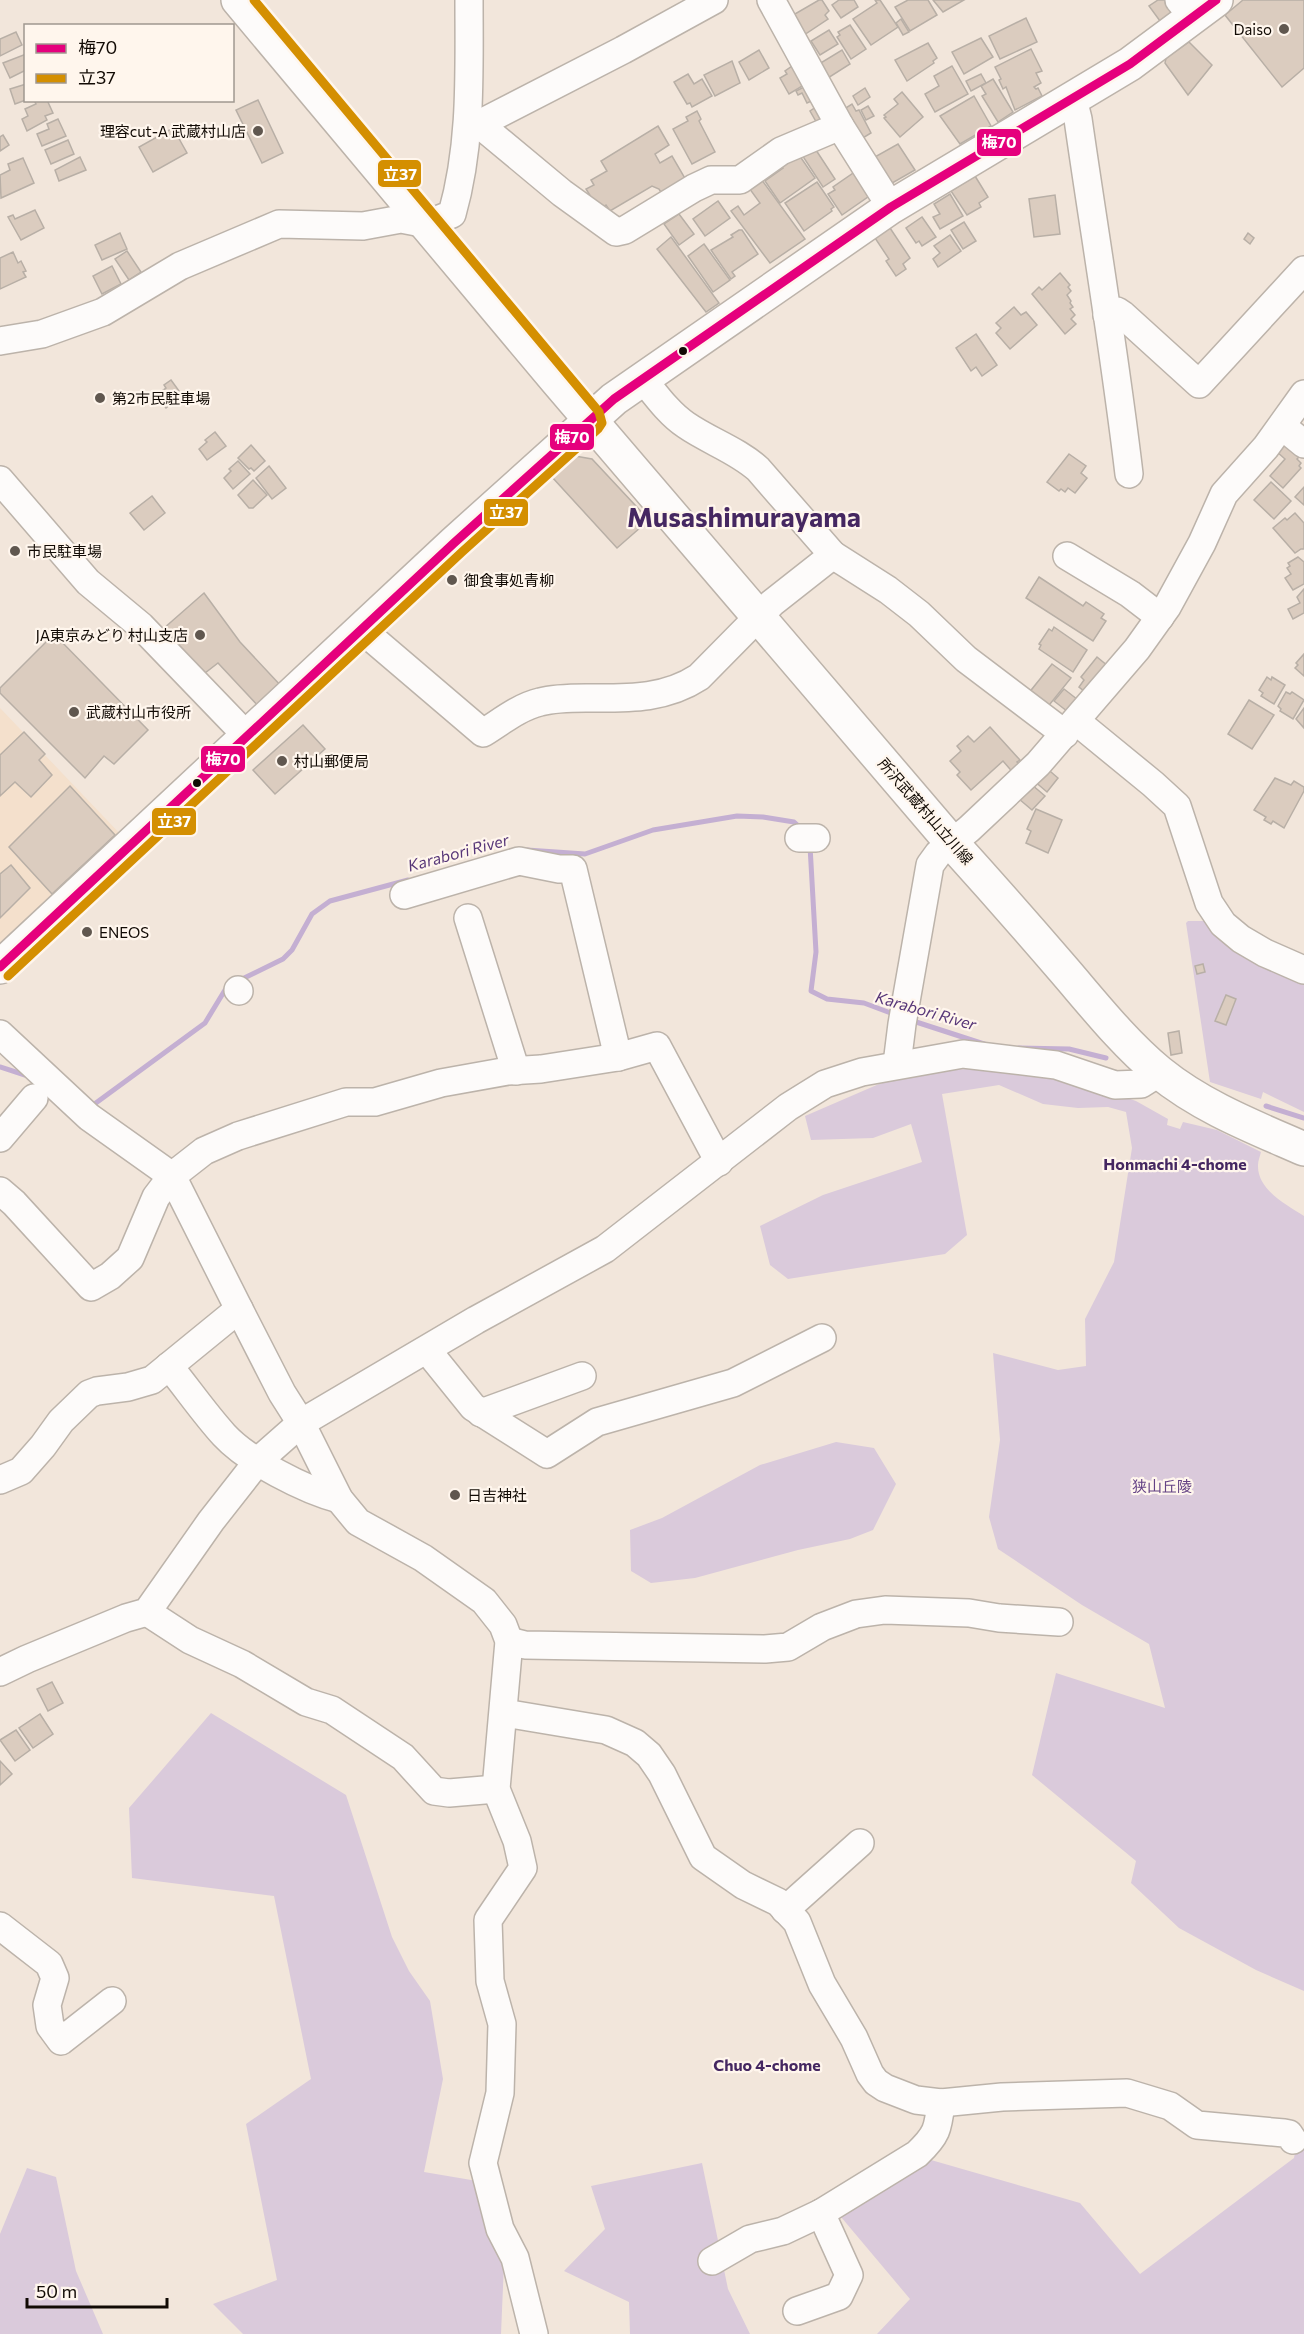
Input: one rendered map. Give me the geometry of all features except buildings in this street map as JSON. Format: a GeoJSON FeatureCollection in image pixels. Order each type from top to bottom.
{"type":"FeatureCollection","features":[{"type":"Feature","properties":{"kind":"main road","name":"所沢武蔵村山立川線"},"geometry":{"type":"LineString","coordinates":[[238,0],[590,420],[951,843],[999,894],[1121,1037],[1160,1072],[1224,1113],[1304,1149]]}},
{"type":"Feature","properties":{"kind":"main road"},"geometry":{"type":"LineString","coordinates":[[0,967],[361,629],[590,420],[642,378],[891,207],[1130,64],[1196,6]]}},
{"type":"Feature","properties":{"kind":"street"},"geometry":{"type":"LineString","coordinates":[[0,341],[42,334],[103,312],[180,266],[279,224],[363,226],[401,219],[427,224],[453,214],[474,123],[469,0]]}},
{"type":"Feature","properties":{"kind":"street"},"geometry":{"type":"LineString","coordinates":[[474,123],[613,55],[714,0]]}},
{"type":"Feature","properties":{"kind":"street"},"geometry":{"type":"LineString","coordinates":[[771,0],[840,126],[891,207]]}},
{"type":"Feature","properties":{"kind":"street"},"geometry":{"type":"LineString","coordinates":[[1073,99],[1078,118],[1129,474]]}},
{"type":"Feature","properties":{"kind":"street"},"geometry":{"type":"LineString","coordinates":[[474,123],[562,193],[616,232],[626,230],[694,188],[711,180],[740,180],[781,151],[840,126]]}},
{"type":"Feature","properties":{"kind":"street"},"geometry":{"type":"LineString","coordinates":[[1107,315],[1117,311],[1124,315],[1198,384],[1304,270]]}},
{"type":"Feature","properties":{"kind":"street"},"geometry":{"type":"LineString","coordinates":[[642,378],[655,395],[683,423],[747,459],[758,469],[833,555],[888,590],[919,614],[966,659],[1154,784],[1177,806],[1209,903],[1223,924],[1241,939],[1265,953],[1304,970]]}},
{"type":"Feature","properties":{"kind":"street"},"geometry":{"type":"LineString","coordinates":[[897,1064],[930,865],[938,854],[969,829],[1038,764],[1137,649],[1160,616],[1202,543],[1224,494],[1282,426],[1304,394]]}},
{"type":"Feature","properties":{"kind":"street"},"geometry":{"type":"LineString","coordinates":[[1282,426],[1304,444]]}},
{"type":"Feature","properties":{"kind":"street"},"geometry":{"type":"LineString","coordinates":[[0,480],[88,582],[141,626],[247,736]]}},
{"type":"Feature","properties":{"kind":"street"},"geometry":{"type":"LineString","coordinates":[[361,629],[483,733],[525,707],[541,701],[579,698],[637,698],[679,688],[699,677],[772,603],[833,555]]}},
{"type":"Feature","properties":{"kind":"street"},"geometry":{"type":"LineString","coordinates":[[1067,556],[1130,594],[1160,616]]}},
{"type":"Feature","properties":{"kind":"street"},"geometry":{"type":"LineString","coordinates":[[404,895],[519,861],[559,869],[573,869],[618,1057]]}},
{"type":"Feature","properties":{"kind":"street"},"geometry":{"type":"LineString","coordinates":[[468,918],[516,1071]]}},
{"type":"Feature","properties":{"kind":"street"},"geometry":{"type":"LineString","coordinates":[[0,1034],[84,1113],[172,1176],[282,1393],[301,1423],[339,1499],[358,1522],[423,1558],[484,1601],[503,1625],[509,1641],[496,1789],[517,1842],[523,1868],[488,1920],[490,1981],[502,2024],[500,2093],[483,2163],[500,2229],[516,2258],[534,2334]]}},
{"type":"Feature","properties":{"kind":"street"},"geometry":{"type":"LineString","coordinates":[[0,1191],[14,1203],[91,1287],[110,1276],[130,1258],[156,1197],[172,1176],[204,1151],[230,1140],[346,1102],[375,1102],[441,1083],[618,1057],[657,1046],[719,1162]]}},
{"type":"Feature","properties":{"kind":"street"},"geometry":{"type":"LineString","coordinates":[[0,1672],[126,1618],[147,1612],[211,1521],[258,1461],[301,1423],[476,1320],[605,1249],[788,1107],[825,1084],[897,1064],[963,1054],[1056,1065],[1115,1085],[1141,1084],[1160,1072]]}},
{"type":"Feature","properties":{"kind":"street"},"geometry":{"type":"LineString","coordinates":[[0,1138],[34,1098]]}},
{"type":"Feature","properties":{"kind":"street"},"geometry":{"type":"LineString","coordinates":[[0,1480],[21,1471],[61,1421],[89,1394],[152,1380],[238,1309]]}},
{"type":"Feature","properties":{"kind":"street"},"geometry":{"type":"LineString","coordinates":[[427,1350],[473,1407],[547,1454],[597,1422],[733,1383],[822,1338]]}},
{"type":"Feature","properties":{"kind":"street"},"geometry":{"type":"LineString","coordinates":[[170,1366],[225,1436],[258,1461],[315,1493],[339,1499]]}},
{"type":"Feature","properties":{"kind":"street"},"geometry":{"type":"LineString","coordinates":[[481,1413],[582,1376]]}},
{"type":"Feature","properties":{"kind":"street"},"geometry":{"type":"LineString","coordinates":[[509,1641],[525,1645],[765,1649],[788,1647],[822,1627],[856,1614],[885,1610],[969,1613],[999,1618],[1059,1622]]}},
{"type":"Feature","properties":{"kind":"street"},"geometry":{"type":"LineString","coordinates":[[147,1612],[190,1640],[242,1664],[306,1702],[332,1710],[403,1757],[435,1791],[449,1793],[496,1789]]}},
{"type":"Feature","properties":{"kind":"street"},"geometry":{"type":"LineString","coordinates":[[504,1713],[606,1730],[634,1743],[649,1755],[662,1774],[704,1857],[743,1885],[778,1902],[797,1922],[822,1984],[854,2038],[876,2082],[916,2100],[941,2103],[1002,2097],[1127,2093],[1170,2106],[1197,2125],[1284,2133],[1289,2134],[1293,2140]]}},
{"type":"Feature","properties":{"kind":"street"},"geometry":{"type":"LineString","coordinates":[[785,1910],[860,1843]]}},
{"type":"Feature","properties":{"kind":"street"},"geometry":{"type":"LineString","coordinates":[[0,1926],[49,1964],[55,1977],[46,2005],[50,2026],[61,2041],[112,2001]]}},
{"type":"Feature","properties":{"kind":"street"},"geometry":{"type":"LineString","coordinates":[[712,2261],[750,2239],[783,2231],[821,2213],[917,2154],[928,2144],[938,2129],[941,2103]]}},
{"type":"Feature","properties":{"kind":"street"},"geometry":{"type":"LineString","coordinates":[[797,2311],[839,2295],[849,2275],[821,2213]]}},
{"type":"Feature","properties":{"kind":"shaded area"},"geometry":{"type":"Polygon","coordinates":[[[0,708],[124,838],[0,952],[0,708]]]}},
{"type":"Feature","properties":{"kind":"green space"},"geometry":{"type":"Polygon","coordinates":[[[1188,921],[1211,921],[1304,977],[1304,1112],[1263,1092],[1261,1099],[1210,1082],[1186,923],[1188,921]]]}},
{"type":"Feature","properties":{"kind":"green space","name":"狭山丘陵"},"geometry":{"type":"Polygon","coordinates":[[[1012,1068],[1057,1074],[1136,1101],[1168,1119],[1167,1125],[1180,1129],[1183,1122],[1217,1130],[1261,1152],[1258,1165],[1262,1182],[1274,1196],[1304,1216],[1304,1991],[1256,1970],[1179,1928],[1131,1883],[1136,1861],[1032,1775],[1056,1673],[1165,1708],[1149,1644],[1082,1605],[998,1549],[989,1517],[1000,1440],[993,1353],[1058,1370],[1086,1366],[1085,1319],[1114,1262],[1132,1148],[1126,1112],[1108,1107],[1078,1108],[1043,1104],[999,1085],[942,1094],[967,1235],[945,1254],[788,1279],[770,1265],[760,1226],[823,1195],[922,1162],[911,1124],[873,1138],[811,1140],[805,1116],[879,1084],[927,1070],[1012,1068]]]}},
{"type":"Feature","properties":{"kind":"green space"},"geometry":{"type":"Polygon","coordinates":[[[836,1442],[874,1448],[896,1484],[873,1530],[850,1539],[798,1550],[695,1578],[651,1583],[631,1571],[630,1530],[662,1518],[760,1465],[836,1442]]]}},
{"type":"Feature","properties":{"kind":"green space"},"geometry":{"type":"Polygon","coordinates":[[[211,1713],[346,1795],[392,1937],[409,1971],[430,2001],[443,2079],[424,2172],[483,2182],[504,2263],[501,2334],[243,2334],[213,2304],[277,2280],[246,2124],[311,2079],[274,1896],[132,1878],[129,1808],[211,1713]]]}},
{"type":"Feature","properties":{"kind":"green space"},"geometry":{"type":"Polygon","coordinates":[[[1304,2133],[1304,2334],[877,2334],[910,2299],[836,2211],[931,2160],[1080,2203],[1140,2274],[1294,2158],[1298,2136],[1304,2133]]]}},
{"type":"Feature","properties":{"kind":"green space"},"geometry":{"type":"Polygon","coordinates":[[[702,2163],[728,2289],[750,2334],[630,2334],[629,2302],[564,2271],[605,2229],[591,2186],[702,2163]]]}},
{"type":"Feature","properties":{"kind":"green space"},"geometry":{"type":"Polygon","coordinates":[[[27,2168],[56,2177],[76,2271],[103,2334],[0,2334],[0,2234],[27,2168]]]}},
{"type":"Feature","properties":{"kind":"waterway","name":"Karabori River"},"geometry":{"type":"LineString","coordinates":[[527,850],[585,854],[653,830],[737,816],[794,822],[803,830]]}},
{"type":"Feature","properties":{"kind":"waterway","name":"Karabori River"},"geometry":{"type":"LineString","coordinates":[[810,846],[816,952],[811,991],[827,999],[864,1003],[896,1015]]}},
{"type":"Feature","properties":{"kind":"waterway","name":"Karabori River"},"geometry":{"type":"LineString","coordinates":[[238,981],[283,959],[292,950],[312,914],[330,901],[408,880]]}},
{"type":"Feature","properties":{"kind":"waterway","name":"Karabori River"},"geometry":{"type":"LineString","coordinates":[[89,1108],[205,1023],[225,990],[230,987]]}},
{"type":"Feature","properties":{"kind":"waterway","name":"Karabori River"},"geometry":{"type":"LineString","coordinates":[[910,1020],[984,1044]]}},
{"type":"Feature","properties":{"kind":"waterway","name":"Karabori River"},"geometry":{"type":"LineString","coordinates":[[1019,1048],[1069,1049],[1106,1058]]}},
{"type":"Feature","properties":{"kind":"waterway","name":"Karabori River"},"geometry":{"type":"LineString","coordinates":[[0,1067],[25,1075]]}},
{"type":"Feature","properties":{"kind":"waterway","name":"Karabori River"},"geometry":{"type":"LineString","coordinates":[[1266,1106],[1304,1118]]}},
{"type":"Feature","properties":{"kind":"transit line","name":"立37"},"geometry":{"type":"LineString","coordinates":[[8,976],[602,423],[599,412],[254,0]]}},
{"type":"Feature","properties":{"kind":"transit line","name":"梅70"},"geometry":{"type":"LineString","coordinates":[[0,967],[454,543],[614,399],[891,207],[1130,64],[1216,0]]}},
{"type":"Feature","properties":{"kind":"place","name":"Daiso"},"geometry":{"type":"Point","coordinates":[1284,29]}},
{"type":"Feature","properties":{"kind":"place","name":"理容cut-A 武蔵村山店"},"geometry":{"type":"Point","coordinates":[258,131]}},
{"type":"Feature","properties":{"kind":"place","name":"第2市民駐車場"},"geometry":{"type":"Point","coordinates":[100,398]}},
{"type":"Feature","properties":{"kind":"place","name":"市民駐車場"},"geometry":{"type":"Point","coordinates":[15,551]}},
{"type":"Feature","properties":{"kind":"place","name":"御食事処青柳"},"geometry":{"type":"Point","coordinates":[452,580]}},
{"type":"Feature","properties":{"kind":"place","name":"JA東京みどり 村山支店"},"geometry":{"type":"Point","coordinates":[200,635]}},
{"type":"Feature","properties":{"kind":"place","name":"武蔵村山市役所"},"geometry":{"type":"Point","coordinates":[74,712]}},
{"type":"Feature","properties":{"kind":"place","name":"村山郵便局"},"geometry":{"type":"Point","coordinates":[282,761]}},
{"type":"Feature","properties":{"kind":"place","name":"ENEOS"},"geometry":{"type":"Point","coordinates":[87,932]}},
{"type":"Feature","properties":{"kind":"place","name":"日吉神社"},"geometry":{"type":"Point","coordinates":[455,1495]}},
{"type":"Feature","properties":{"kind":"district","name":"Musashimurayama"},"geometry":{"type":"Point","coordinates":[744,516]}},
{"type":"Feature","properties":{"kind":"district","name":"Honmachi 4-chome"},"geometry":{"type":"Point","coordinates":[1175,1163]}},
{"type":"Feature","properties":{"kind":"district","name":"Chuo 4-chome"},"geometry":{"type":"Point","coordinates":[767,2064]}}]}
